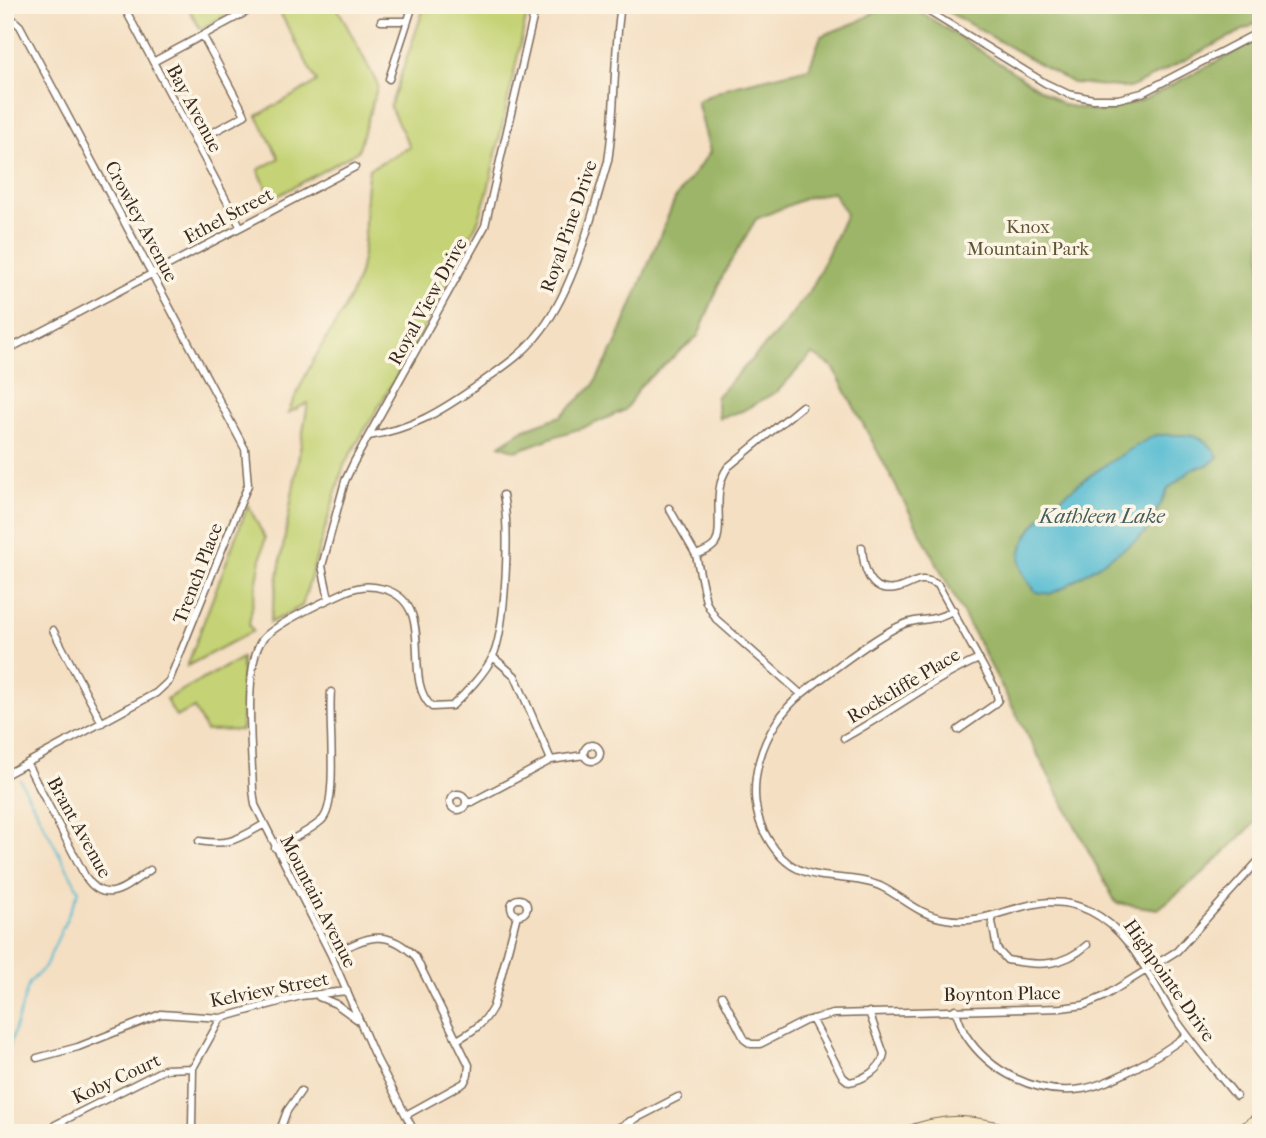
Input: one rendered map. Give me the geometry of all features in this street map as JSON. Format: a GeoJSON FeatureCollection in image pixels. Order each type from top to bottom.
{"type":"FeatureCollection","features":[{"type":"Feature","properties":{"kind":"main road"},"geometry":{"type":"LineString","coordinates":[[1237,1133],[1261,1115]]}},
{"type":"Feature","properties":{"kind":"main road"},"geometry":{"type":"LineString","coordinates":[[904,1133],[929,1123],[960,1121],[992,1124],[1019,1133]]}},
{"type":"Feature","properties":{"kind":"street","name":"Bay Avenue"},"geometry":{"type":"LineString","coordinates":[[123,5],[240,226]]}},
{"type":"Feature","properties":{"kind":"street"},"geometry":{"type":"LineString","coordinates":[[153,62],[260,5]]}},
{"type":"Feature","properties":{"kind":"street"},"geometry":{"type":"LineString","coordinates":[[389,79],[413,5]]}},
{"type":"Feature","properties":{"kind":"street","name":"Royal View Drive"},"geometry":{"type":"LineString","coordinates":[[328,599],[322,566],[345,481],[485,226],[536,5]]}},
{"type":"Feature","properties":{"kind":"street","name":"Royal Pine Drive"},"geometry":{"type":"LineString","coordinates":[[369,436],[407,428],[447,407],[511,361],[535,339],[551,317],[566,289],[608,161],[621,5]]}},
{"type":"Feature","properties":{"kind":"street"},"geometry":{"type":"LineString","coordinates":[[918,5],[1045,83],[1068,94],[1093,99],[1118,99],[1142,93],[1261,31]]}},
{"type":"Feature","properties":{"kind":"street","name":"Crowley Avenue"},"geometry":{"type":"LineString","coordinates":[[5,12],[20,26],[245,449]]}},
{"type":"Feature","properties":{"kind":"street"},"geometry":{"type":"LineString","coordinates":[[382,21],[408,21]]}},
{"type":"Feature","properties":{"kind":"street"},"geometry":{"type":"LineString","coordinates":[[195,142],[244,115],[203,36]]}},
{"type":"Feature","properties":{"kind":"street","name":"Ethel Street"},"geometry":{"type":"LineString","coordinates":[[5,351],[355,167]]}},
{"type":"Feature","properties":{"kind":"street"},"geometry":{"type":"LineString","coordinates":[[696,555],[707,551],[717,540],[722,475],[728,467],[802,406]]}},
{"type":"Feature","properties":{"kind":"street","name":"Trench Place"},"geometry":{"type":"LineString","coordinates":[[5,775],[149,697],[160,690],[174,674],[248,485],[245,449]]}},
{"type":"Feature","properties":{"kind":"street"},"geometry":{"type":"LineString","coordinates":[[328,599],[360,586],[374,586],[388,590],[407,605],[413,619],[420,689],[424,700],[432,707],[452,706],[493,657],[502,612],[507,513],[503,495]]}},
{"type":"Feature","properties":{"kind":"street"},"geometry":{"type":"LineString","coordinates":[[669,508],[696,555],[706,602],[716,619],[801,694],[887,633],[905,624],[935,620],[954,610]]}},
{"type":"Feature","properties":{"kind":"street"},"geometry":{"type":"LineString","coordinates":[[862,547],[862,562],[867,576],[876,586],[896,589],[915,580],[932,581],[938,585],[995,688],[998,700],[994,705],[958,730]]}},
{"type":"Feature","properties":{"kind":"street","name":"Mountain Avenue"},"geometry":{"type":"LineString","coordinates":[[328,599],[270,632],[258,646],[252,670],[255,805],[331,955],[415,1133]]}},
{"type":"Feature","properties":{"kind":"street"},"geometry":{"type":"LineString","coordinates":[[52,630],[102,723]]}},
{"type":"Feature","properties":{"kind":"street"},"geometry":{"type":"LineString","coordinates":[[493,657],[515,676],[551,760]]}},
{"type":"Feature","properties":{"kind":"street","name":"Rockcliffe Place"},"geometry":{"type":"LineString","coordinates":[[844,738],[903,704],[930,683],[979,659]]}},
{"type":"Feature","properties":{"kind":"street"},"geometry":{"type":"LineString","coordinates":[[275,848],[313,827],[324,818],[329,807],[332,786],[331,692]]}},
{"type":"Feature","properties":{"kind":"street","name":"Highpointe Drive"},"geometry":{"type":"LineString","coordinates":[[801,694],[770,733],[756,780],[754,806],[758,822],[772,847],[782,858],[796,868],[812,874],[865,881],[881,887],[901,901],[932,916],[963,920],[991,916],[1038,902],[1060,902],[1086,909],[1112,925],[1126,940],[1187,1035],[1236,1096]]}},
{"type":"Feature","properties":{"kind":"street"},"geometry":{"type":"LineString","coordinates":[[466,802],[472,802],[551,760],[584,755]]}},
{"type":"Feature","properties":{"kind":"street","name":"Brant Avenue"},"geometry":{"type":"LineString","coordinates":[[27,764],[85,876],[95,888],[104,893],[114,892],[150,870]]}},
{"type":"Feature","properties":{"kind":"street"},"geometry":{"type":"LineString","coordinates":[[199,841],[220,844],[233,841],[263,825]]}},
{"type":"Feature","properties":{"kind":"street","name":"Boynton Place"},"geometry":{"type":"LineString","coordinates":[[722,996],[745,1040],[751,1044],[760,1044],[811,1019],[833,1014],[1061,1008],[1084,1005],[1103,997],[1177,951],[1261,858]]}},
{"type":"Feature","properties":{"kind":"street"},"geometry":{"type":"LineString","coordinates":[[457,1040],[477,1028],[487,1019],[494,1007],[517,915]]}},
{"type":"Feature","properties":{"kind":"street"},"geometry":{"type":"LineString","coordinates":[[991,916],[998,949],[1007,960],[1042,965],[1063,961],[1076,955],[1087,944]]}},
{"type":"Feature","properties":{"kind":"street"},"geometry":{"type":"LineString","coordinates":[[331,955],[363,939],[384,936],[403,944],[415,956],[469,1065],[464,1083],[406,1115]]}},
{"type":"Feature","properties":{"kind":"street","name":"Kelview Street"},"geometry":{"type":"LineString","coordinates":[[37,1058],[78,1047],[161,1014],[221,1018],[301,996],[346,991]]}},
{"type":"Feature","properties":{"kind":"street"},"geometry":{"type":"LineString","coordinates":[[316,995],[336,1004],[360,1021]]}},
{"type":"Feature","properties":{"kind":"street"},"geometry":{"type":"LineString","coordinates":[[955,1009],[964,1033],[994,1065],[1030,1084],[1052,1089],[1079,1089],[1099,1085],[1157,1055],[1187,1035]]}},
{"type":"Feature","properties":{"kind":"street"},"geometry":{"type":"LineString","coordinates":[[811,1019],[843,1077],[849,1082],[855,1082],[877,1069],[883,1060],[884,1054],[869,1012]]}},
{"type":"Feature","properties":{"kind":"street"},"geometry":{"type":"LineString","coordinates":[[189,1133],[192,1125],[193,1068],[221,1018]]}},
{"type":"Feature","properties":{"kind":"street","name":"Koby Court"},"geometry":{"type":"LineString","coordinates":[[55,1125],[165,1069],[193,1068]]}},
{"type":"Feature","properties":{"kind":"street"},"geometry":{"type":"LineString","coordinates":[[279,1133],[287,1111],[301,1091]]}},
{"type":"Feature","properties":{"kind":"street"},"geometry":{"type":"LineString","coordinates":[[608,1133],[678,1097]]}},
{"type":"Feature","properties":{"kind":"street"},"geometry":{"type":"LineString","coordinates":[[630,1121],[636,1133]]}},
{"type":"Feature","properties":{"kind":"green space"},"geometry":{"type":"Polygon","coordinates":[[[187,5],[245,5],[200,29],[187,5]]]}},
{"type":"Feature","properties":{"kind":"green space"},"geometry":{"type":"Polygon","coordinates":[[[276,5],[336,5],[378,85],[358,151],[272,199],[258,170],[279,158],[257,116],[317,82],[276,5]]]}},
{"type":"Feature","properties":{"kind":"green space"},"geometry":{"type":"Polygon","coordinates":[[[425,5],[529,5],[488,190],[479,219],[414,347],[344,465],[302,606],[270,623],[308,403],[288,413],[313,361],[345,307],[358,277],[363,250],[369,169],[410,147],[390,107],[425,5]]]}},
{"type":"Feature","properties":{"kind":"green space","name":"Knox Mountain Park"},"geometry":{"type":"Polygon","coordinates":[[[887,5],[910,5],[1064,105],[1100,112],[1141,101],[1261,38],[1261,817],[1203,873],[1158,909],[1116,903],[833,367],[812,354],[778,391],[742,411],[719,418],[716,397],[778,332],[813,286],[846,214],[833,192],[806,198],[756,219],[724,273],[698,336],[641,385],[625,410],[516,451],[500,445],[525,429],[561,416],[593,386],[615,346],[675,199],[710,152],[697,101],[729,87],[809,68],[821,36],[857,22],[887,5]]]}},
{"type":"Feature","properties":{"kind":"green space"},"geometry":{"type":"Polygon","coordinates":[[[936,5],[1261,5],[1261,21],[1130,88],[1073,83],[936,5]]]}},
{"type":"Feature","properties":{"kind":"green space"},"geometry":{"type":"Polygon","coordinates":[[[248,505],[265,538],[249,624],[253,631],[187,666],[248,505]]]}},
{"type":"Feature","properties":{"kind":"green space"},"geometry":{"type":"Polygon","coordinates":[[[242,658],[242,730],[206,731],[194,708],[176,717],[166,699],[242,658]]]}},
{"type":"Feature","properties":{"kind":"water","name":"Kathleen Lake"},"geometry":{"type":"Polygon","coordinates":[[[1155,435],[1199,438],[1213,448],[1218,457],[1208,465],[1194,468],[1168,489],[1146,532],[1131,544],[1063,588],[1050,594],[1036,592],[1023,572],[1020,559],[1025,541],[1036,523],[1074,487],[1155,435]]]}},
{"type":"Feature","properties":{"kind":"waterway"},"geometry":{"type":"LineString","coordinates":[[5,1061],[29,983],[45,967],[79,891],[20,780]]}},
{"type":"Feature","properties":{"kind":"waterway"},"geometry":{"type":"LineString","coordinates":[[5,1089],[13,1133]]}}]}
